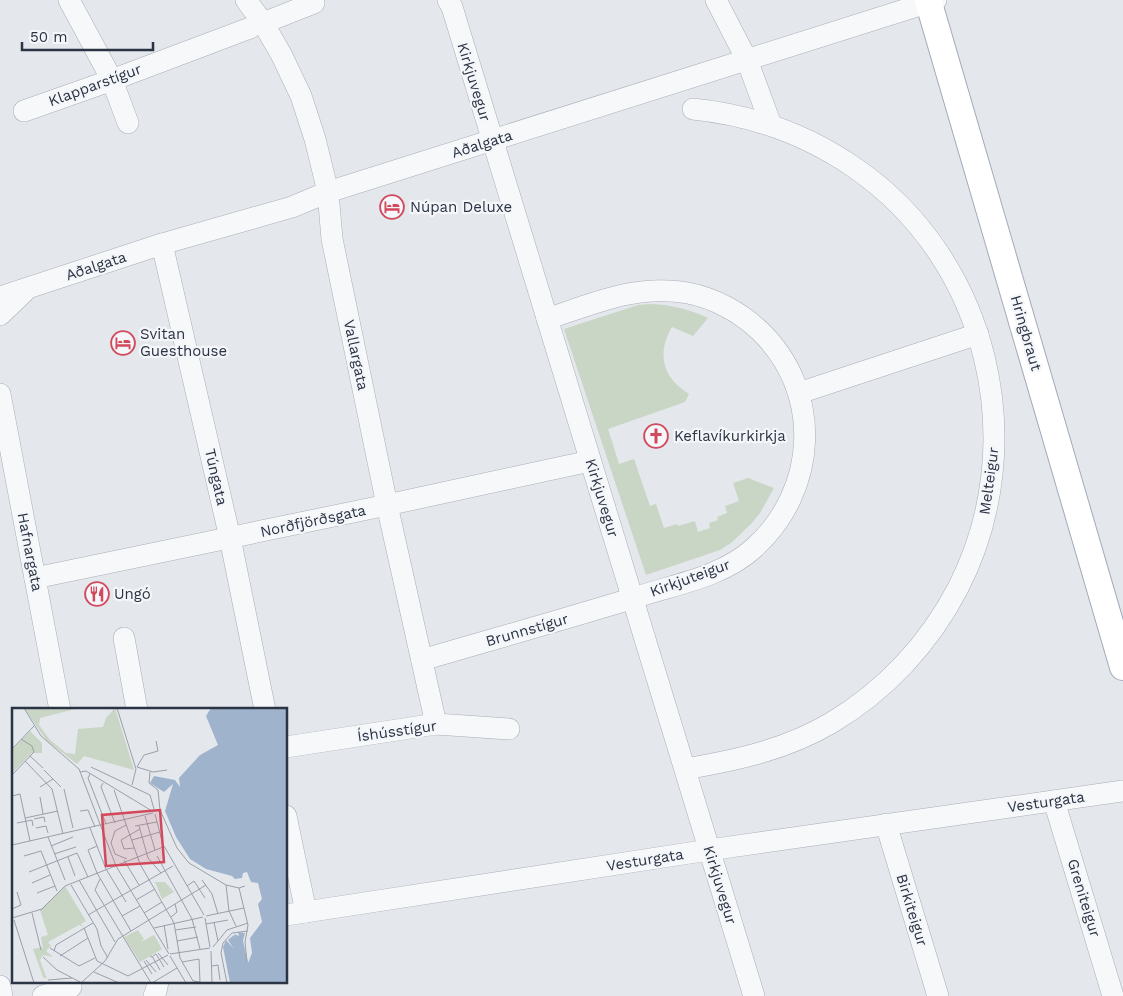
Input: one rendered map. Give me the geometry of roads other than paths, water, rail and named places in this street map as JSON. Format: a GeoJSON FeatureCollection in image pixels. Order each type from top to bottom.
{"type":"FeatureCollection","features":[{"type":"Feature","properties":{"kind":"main road","name":"Hringbraut"},"geometry":{"type":"LineString","coordinates":[[931,1],[1123,666]]}},
{"type":"Feature","properties":{"kind":"street"},"geometry":{"type":"LineString","coordinates":[[69,0],[112,80],[128,123]]}},
{"type":"Feature","properties":{"kind":"street","name":"Vallargata"},"geometry":{"type":"LineString","coordinates":[[246,0],[256,26],[281,54],[301,96],[315,139],[328,192],[332,239],[387,505],[436,724]]}},
{"type":"Feature","properties":{"kind":"street","name":"Kirkjuvegur"},"geometry":{"type":"LineString","coordinates":[[448,0],[493,141],[754,996]]}},
{"type":"Feature","properties":{"kind":"street"},"geometry":{"type":"LineString","coordinates":[[716,0],[747,60],[770,125]]}},
{"type":"Feature","properties":{"kind":"street","name":"Aðalgata"},"geometry":{"type":"LineString","coordinates":[[0,298],[162,244],[292,207],[328,192],[931,1]]}},
{"type":"Feature","properties":{"kind":"street","name":"Klapparstígur"},"geometry":{"type":"LineString","coordinates":[[24,110],[112,80],[314,3]]}},
{"type":"Feature","properties":{"kind":"street","name":"Melteigur"},"geometry":{"type":"LineString","coordinates":[[685,769],[750,756],[778,748],[804,737],[855,708],[892,677],[936,625],[952,601],[965,575],[984,520],[990,492],[995,448],[993,403],[985,359],[978,334],[955,280],[921,230],[880,187],[856,168],[831,152],[804,138],[770,125],[732,114],[693,108]]}},
{"type":"Feature","properties":{"kind":"street","name":"Túngata"},"geometry":{"type":"LineString","coordinates":[[162,244],[230,538],[265,708]]}},
{"type":"Feature","properties":{"kind":"street","name":"Aðalgata"},"geometry":{"type":"LineString","coordinates":[[0,315],[29,288]]}},
{"type":"Feature","properties":{"kind":"street","name":"Kirkjuteigur"},"geometry":{"type":"LineString","coordinates":[[547,319],[635,292],[653,290],[672,291],[708,298],[741,315],[766,337],[785,363],[799,393],[805,430],[802,468],[789,504],[767,536],[744,555],[719,570],[632,598]]}},
{"type":"Feature","properties":{"kind":"street"},"geometry":{"type":"LineString","coordinates":[[799,393],[978,334]]}},
{"type":"Feature","properties":{"kind":"street","name":"Hafnargata"},"geometry":{"type":"LineString","coordinates":[[0,394],[60,708]]}},
{"type":"Feature","properties":{"kind":"street","name":"Norðfjörðsgata"},"geometry":{"type":"LineString","coordinates":[[35,578],[590,461]]}},
{"type":"Feature","properties":{"kind":"street","name":"Brunnstígur"},"geometry":{"type":"LineString","coordinates":[[422,660],[632,598]]}},
{"type":"Feature","properties":{"kind":"street"},"geometry":{"type":"LineString","coordinates":[[124,638],[137,708]]}},
{"type":"Feature","properties":{"kind":"street","name":"Íshússtígur"},"geometry":{"type":"LineString","coordinates":[[288,747],[436,724],[508,729]]}},
{"type":"Feature","properties":{"kind":"street","name":"Vesturgata"},"geometry":{"type":"LineString","coordinates":[[296,914],[709,850],[1123,791]]}},
{"type":"Feature","properties":{"kind":"street","name":"Greniteigur"},"geometry":{"type":"LineString","coordinates":[[1054,801],[1113,996]]}},
{"type":"Feature","properties":{"kind":"street","name":"Birkiteigur"},"geometry":{"type":"LineString","coordinates":[[886,824],[938,996]]}},
{"type":"Feature","properties":{"kind":"street"},"geometry":{"type":"LineString","coordinates":[[288,836],[296,914]]}},
{"type":"Feature","properties":{"kind":"street"},"geometry":{"type":"LineString","coordinates":[[154,996],[158,984]]}},
{"type":"Feature","properties":{"kind":"street"},"geometry":{"type":"LineString","coordinates":[[0,986],[2,996]]}},
{"type":"Feature","properties":{"kind":"street"},"geometry":{"type":"LineString","coordinates":[[43,996],[72,988]]}},
{"type":"Feature","properties":{"kind":"place","name":"Núpan Deluxe"},"geometry":{"type":"Point","coordinates":[392,207]}},
{"type":"Feature","properties":{"kind":"place","name":"Svitan Guesthouse"},"geometry":{"type":"Point","coordinates":[123,343]}},
{"type":"Feature","properties":{"kind":"place","name":"Keflavíkurkirkja"},"geometry":{"type":"Point","coordinates":[656,436]}},
{"type":"Feature","properties":{"kind":"place","name":"Ungó"},"geometry":{"type":"Point","coordinates":[97,594]}}]}
